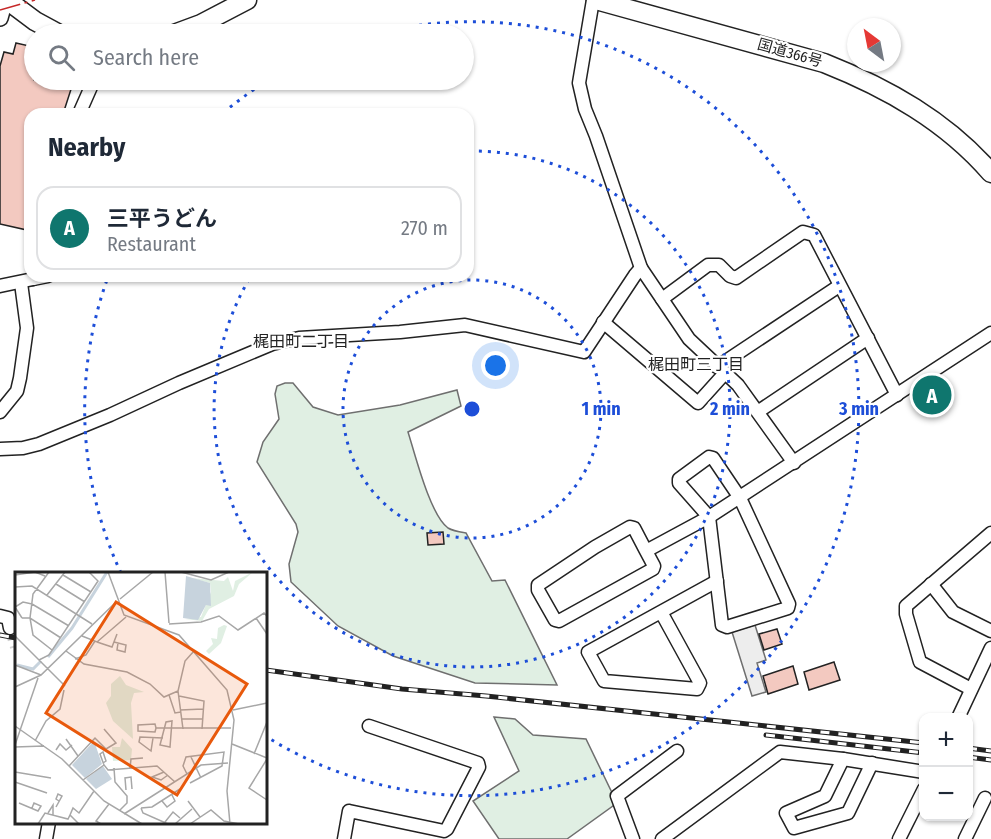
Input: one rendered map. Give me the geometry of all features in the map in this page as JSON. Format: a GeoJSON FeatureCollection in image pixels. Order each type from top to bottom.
{"type":"FeatureCollection","features":[{"type":"Feature","properties":{"kind":"highway"},"geometry":{"type":"LineString","coordinates":[[6,0],[41,24]]}},
{"type":"Feature","properties":{"kind":"highway"},"geometry":{"type":"LineString","coordinates":[[201,24],[247,0]]}},
{"type":"Feature","properties":{"kind":"highway","name":"国道366号"},"geometry":{"type":"LineString","coordinates":[[595,0],[824,63],[859,76],[931,119],[958,139],[991,173]]}},
{"type":"Feature","properties":{"kind":"main road"},"geometry":{"type":"LineString","coordinates":[[0,18],[6,0]]}},
{"type":"Feature","properties":{"kind":"street"},"geometry":{"type":"LineString","coordinates":[[595,0],[579,83],[585,110],[596,135],[641,268],[689,339],[738,385],[759,411],[794,463]]}},
{"type":"Feature","properties":{"kind":"street"},"geometry":{"type":"LineString","coordinates":[[82,108],[90,90]]}},
{"type":"Feature","properties":{"kind":"street"},"geometry":{"type":"LineString","coordinates":[[662,298],[708,265],[719,265],[730,276],[736,278],[803,232],[814,235],[897,395]]}},
{"type":"Feature","properties":{"kind":"street"},"geometry":{"type":"LineString","coordinates":[[0,449],[23,448],[39,444],[110,416],[179,383],[272,344],[300,338],[400,332],[465,325],[584,352],[641,268]]}},
{"type":"Feature","properties":{"kind":"street"},"geometry":{"type":"LineString","coordinates":[[0,286],[24,282]]}},
{"type":"Feature","properties":{"kind":"street"},"geometry":{"type":"LineString","coordinates":[[0,412],[17,391],[20,378],[27,328],[21,283]]}},
{"type":"Feature","properties":{"kind":"street"},"geometry":{"type":"LineString","coordinates":[[603,322],[698,403],[721,370],[839,286]]}},
{"type":"Feature","properties":{"kind":"street"},"geometry":{"type":"LineString","coordinates":[[646,551],[740,498],[991,333]]}},
{"type":"Feature","properties":{"kind":"street"},"geometry":{"type":"LineString","coordinates":[[759,411],[867,338]]}},
{"type":"Feature","properties":{"kind":"street"},"geometry":{"type":"LineString","coordinates":[[713,458],[740,498],[789,604],[788,608],[727,627],[722,626],[709,517],[679,483],[679,478],[713,458]]}},
{"type":"Feature","properties":{"kind":"street"},"geometry":{"type":"LineString","coordinates":[[630,527],[634,528],[646,551],[654,566],[653,569],[559,621],[555,620],[538,590],[538,585],[630,527]]}},
{"type":"Feature","properties":{"kind":"street"},"geometry":{"type":"LineString","coordinates":[[971,690],[920,662],[906,614],[906,606],[991,533]]}},
{"type":"Feature","properties":{"kind":"street"},"geometry":{"type":"LineString","coordinates":[[661,612],[700,683],[697,689],[604,681],[588,652],[717,581]]}},
{"type":"Feature","properties":{"kind":"street"},"geometry":{"type":"LineString","coordinates":[[931,584],[953,612],[991,631]]}},
{"type":"Feature","properties":{"kind":"street"},"geometry":{"type":"LineString","coordinates":[[0,616],[8,618],[9,628]]}},
{"type":"Feature","properties":{"kind":"street"},"geometry":{"type":"LineString","coordinates":[[960,713],[991,648]]}},
{"type":"Feature","properties":{"kind":"street"},"geometry":{"type":"LineString","coordinates":[[344,839],[349,811],[444,831],[479,768],[478,763],[369,726]]}},
{"type":"Feature","properties":{"kind":"street"},"geometry":{"type":"LineString","coordinates":[[633,839],[617,796],[677,751]]}},
{"type":"Feature","properties":{"kind":"street"},"geometry":{"type":"LineString","coordinates":[[662,839],[780,752],[919,771]]}},
{"type":"Feature","properties":{"kind":"street"},"geometry":{"type":"LineString","coordinates":[[843,759],[825,796],[786,813],[794,828],[848,813],[872,763]]}},
{"type":"Feature","properties":{"kind":"street"},"geometry":{"type":"LineString","coordinates":[[965,839],[985,798]]}},
{"type":"Feature","properties":{"kind":"street"},"geometry":{"type":"LineString","coordinates":[[899,839],[919,799]]}},
{"type":"Feature","properties":{"kind":"street"},"geometry":{"type":"LineString","coordinates":[[46,839],[49,824]]}},
{"type":"Feature","properties":{"kind":"green space"},"geometry":{"type":"Polygon","coordinates":[[[293,383],[313,407],[338,415],[400,405],[457,390],[461,406],[408,432],[429,498],[441,521],[448,528],[466,533],[492,581],[505,580],[557,685],[475,683],[393,656],[338,626],[291,582],[289,564],[298,532],[296,524],[257,462],[263,442],[279,419],[275,394],[277,386],[293,383]]]}},
{"type":"Feature","properties":{"kind":"green space"},"geometry":{"type":"Polygon","coordinates":[[[494,717],[515,719],[533,735],[586,739],[617,803],[567,839],[499,839],[473,801],[519,771],[494,717]]]}},
{"type":"Feature","properties":{"kind":"shaded area"},"geometry":{"type":"Polygon","coordinates":[[[755,625],[766,660],[757,663],[766,692],[752,696],[732,632],[755,625]]]}},
{"type":"Feature","properties":{"kind":"building"},"geometry":{"type":"Polygon","coordinates":[[[16,43],[24,45],[24,90],[71,90],[65,108],[24,108],[24,229],[0,224],[0,66],[4,52],[13,54],[16,43]]]}},
{"type":"Feature","properties":{"kind":"building"},"geometry":{"type":"Polygon","coordinates":[[[934,387],[940,398],[930,403],[924,393],[934,387]]]}},
{"type":"Feature","properties":{"kind":"building"},"geometry":{"type":"Polygon","coordinates":[[[443,532],[444,544],[428,545],[427,533],[443,532]]]}},
{"type":"Feature","properties":{"kind":"building"},"geometry":{"type":"Polygon","coordinates":[[[777,629],[782,644],[764,650],[759,634],[777,629]]]}},
{"type":"Feature","properties":{"kind":"building"},"geometry":{"type":"Polygon","coordinates":[[[834,662],[840,680],[809,690],[804,672],[834,662]]]}},
{"type":"Feature","properties":{"kind":"building"},"geometry":{"type":"Polygon","coordinates":[[[793,666],[798,684],[768,694],[763,676],[793,666]]]}},
{"type":"Feature","properties":{"kind":"tunnel"},"geometry":{"type":"LineString","coordinates":[[10,628],[15,644]]}},
{"type":"Feature","properties":{"kind":"railway"},"geometry":{"type":"LineString","coordinates":[[0,635],[15,638]]}},
{"type":"Feature","properties":{"kind":"railway"},"geometry":{"type":"LineString","coordinates":[[267,670],[402,689],[919,742]]}},
{"type":"Feature","properties":{"kind":"railway"},"geometry":{"type":"LineString","coordinates":[[766,735],[919,752]]}},
{"type":"Feature","properties":{"kind":"railway"},"geometry":{"type":"LineString","coordinates":[[973,749],[991,751]]}},
{"type":"Feature","properties":{"kind":"railway"},"geometry":{"type":"LineString","coordinates":[[973,758],[991,760]]}},
{"type":"Feature","properties":{"kind":"power"},"geometry":{"type":"LineString","coordinates":[[0,10],[35,0]]}},
{"type":"Feature","properties":{"kind":"place","name":"三平うどん"},"geometry":{"type":"Point","coordinates":[932,395]}},
{"type":"Feature","properties":{"kind":"district","name":"梶田町二丁目"},"geometry":{"type":"Point","coordinates":[301,341]}},
{"type":"Feature","properties":{"kind":"district","name":"梶田町三丁目"},"geometry":{"type":"Point","coordinates":[696,364]}}]}
